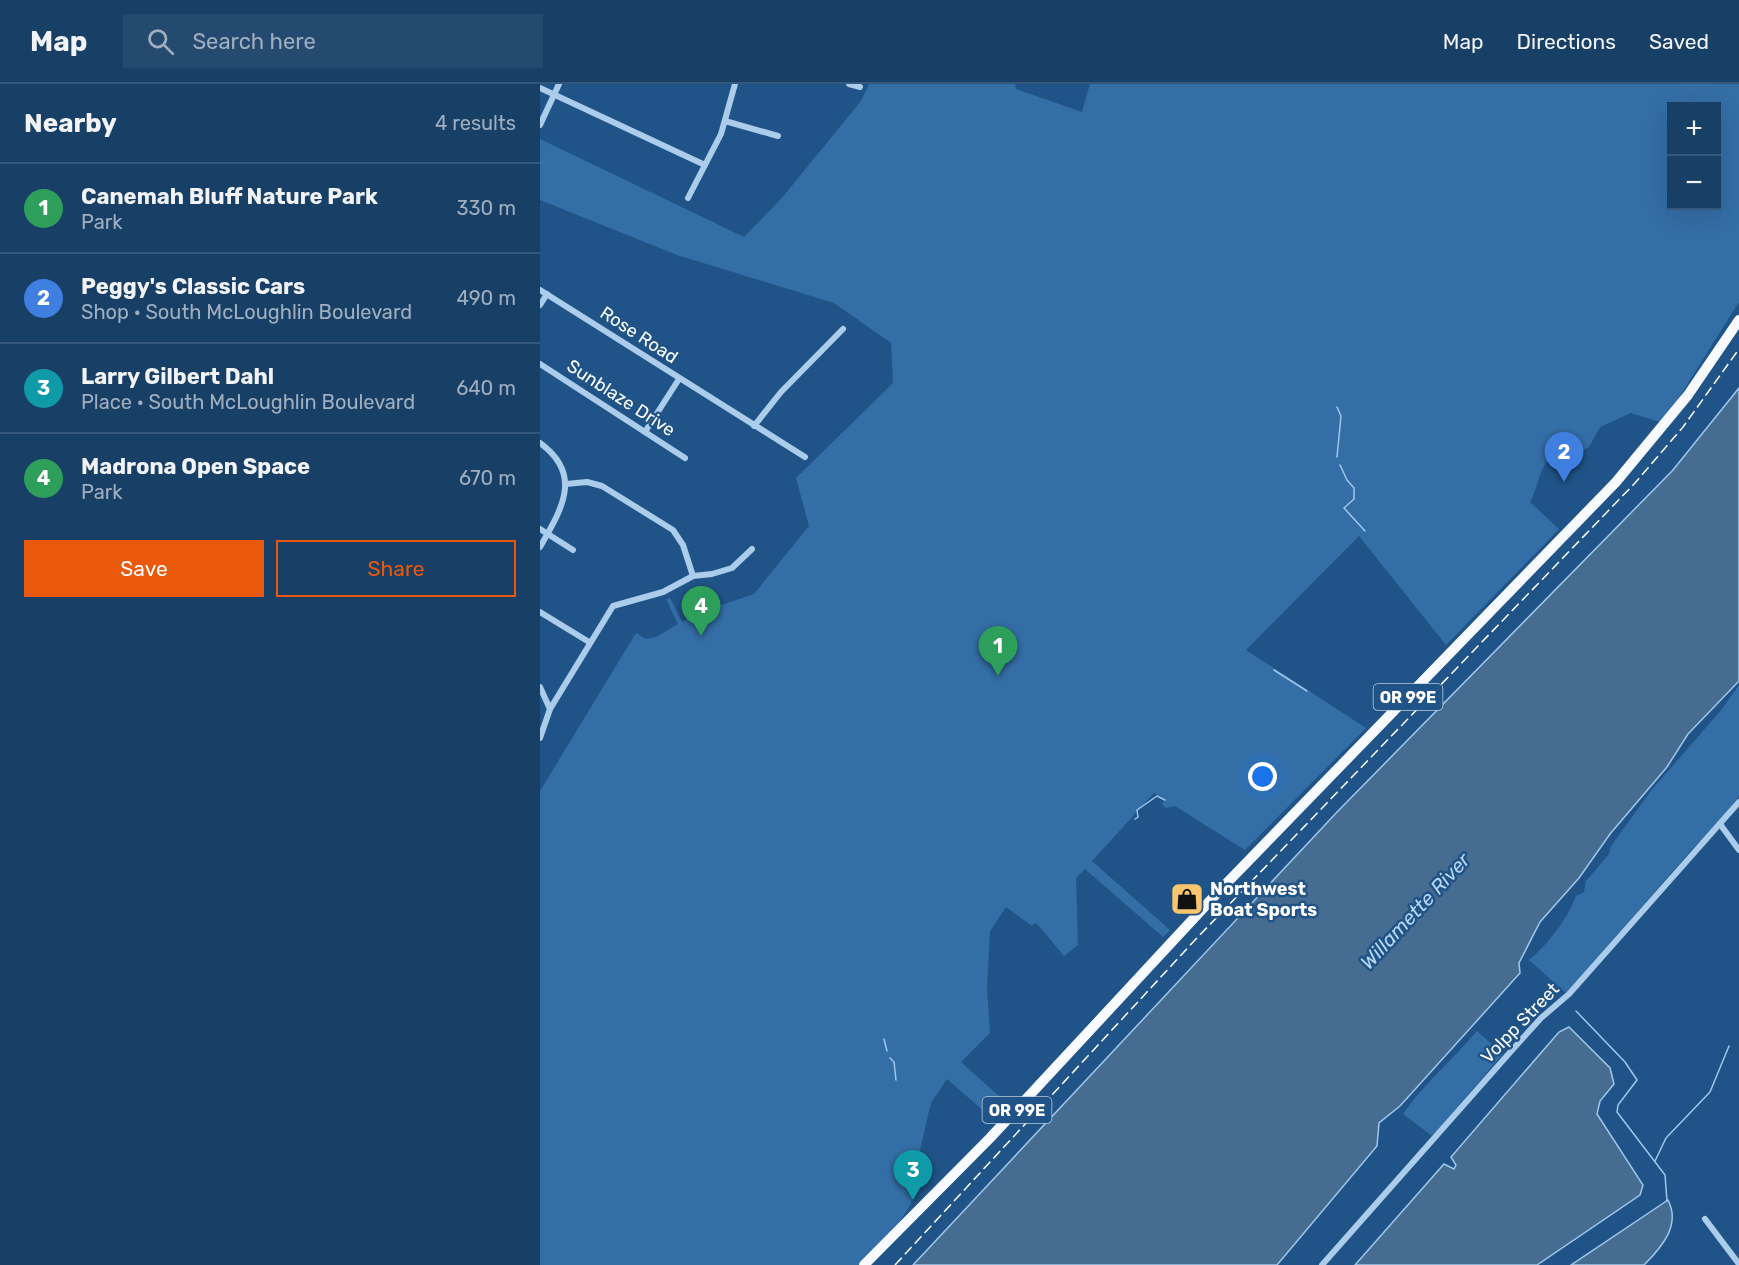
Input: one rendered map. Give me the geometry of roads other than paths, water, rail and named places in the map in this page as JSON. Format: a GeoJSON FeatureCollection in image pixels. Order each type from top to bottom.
{"type":"FeatureCollection","features":[{"type":"Feature","properties":{"kind":"highway","name":"OR 99E"},"geometry":{"type":"LineString","coordinates":[[864,1265],[990,1138],[1221,889],[1616,482],[1657,435],[1718,353],[1739,320]]}},
{"type":"Feature","properties":{"kind":"street"},"geometry":{"type":"LineString","coordinates":[[540,125],[559,84]]}},
{"type":"Feature","properties":{"kind":"street"},"geometry":{"type":"LineString","coordinates":[[688,198],[725,121],[735,84]]}},
{"type":"Feature","properties":{"kind":"street"},"geometry":{"type":"LineString","coordinates":[[849,84],[860,87]]}},
{"type":"Feature","properties":{"kind":"street"},"geometry":{"type":"LineString","coordinates":[[540,87],[705,165]]}},
{"type":"Feature","properties":{"kind":"street"},"geometry":{"type":"LineString","coordinates":[[725,121],[778,136]]}},
{"type":"Feature","properties":{"kind":"street","name":"Rose Road"},"geometry":{"type":"LineString","coordinates":[[540,290],[805,457]]}},
{"type":"Feature","properties":{"kind":"street"},"geometry":{"type":"LineString","coordinates":[[540,305],[547,294]]}},
{"type":"Feature","properties":{"kind":"street"},"geometry":{"type":"LineString","coordinates":[[754,426],[781,392],[843,329]]}},
{"type":"Feature","properties":{"kind":"street","name":"Sunblaze Drive"},"geometry":{"type":"LineString","coordinates":[[540,364],[685,458]]}},
{"type":"Feature","properties":{"kind":"street"},"geometry":{"type":"LineString","coordinates":[[645,432],[679,379]]}},
{"type":"Feature","properties":{"kind":"street"},"geometry":{"type":"LineString","coordinates":[[540,443],[556,459],[566,484],[562,506],[540,547]]}},
{"type":"Feature","properties":{"kind":"street"},"geometry":{"type":"LineString","coordinates":[[566,484],[587,482],[602,486],[673,530],[683,545],[693,576]]}},
{"type":"Feature","properties":{"kind":"street"},"geometry":{"type":"LineString","coordinates":[[540,529],[573,550]]}},
{"type":"Feature","properties":{"kind":"street"},"geometry":{"type":"LineString","coordinates":[[540,738],[550,709],[613,606],[663,592],[693,576],[712,574],[732,568],[752,549]]}},
{"type":"Feature","properties":{"kind":"street"},"geometry":{"type":"LineString","coordinates":[[540,612],[589,642]]}},
{"type":"Feature","properties":{"kind":"street"},"geometry":{"type":"LineString","coordinates":[[540,687],[550,709]]}},
{"type":"Feature","properties":{"kind":"street","name":"Volpp Street"},"geometry":{"type":"LineString","coordinates":[[1322,1265],[1513,1049],[1541,1018],[1569,994],[1739,802]]}},
{"type":"Feature","properties":{"kind":"street"},"geometry":{"type":"LineString","coordinates":[[1720,824],[1739,850]]}},
{"type":"Feature","properties":{"kind":"street"},"geometry":{"type":"LineString","coordinates":[[1705,1219],[1739,1264]]}},
{"type":"Feature","properties":{"kind":"water","name":"Willamette River"},"geometry":{"type":"Polygon","coordinates":[[[1739,388],[1739,681],[1688,734],[1667,767],[1610,834],[1579,878],[1540,922],[1519,963],[1520,973],[1400,1106],[1379,1123],[1377,1146],[1277,1265],[913,1265],[1338,811],[1673,470],[1739,388]]]}},
{"type":"Feature","properties":{"kind":"water"},"geometry":{"type":"Polygon","coordinates":[[[1569,1027],[1610,1068],[1614,1084],[1600,1101],[1597,1114],[1643,1185],[1640,1195],[1537,1265],[1355,1265],[1444,1164],[1454,1169],[1456,1165],[1451,1157],[1559,1032],[1569,1027]]]}},
{"type":"Feature","properties":{"kind":"water"},"geometry":{"type":"Polygon","coordinates":[[[1668,1200],[1672,1218],[1671,1227],[1663,1243],[1644,1265],[1571,1265],[1668,1200]]]}},
{"type":"Feature","properties":{"kind":"waterway"},"geometry":{"type":"LineString","coordinates":[[1337,407],[1341,416],[1337,457]]}},
{"type":"Feature","properties":{"kind":"waterway"},"geometry":{"type":"LineString","coordinates":[[1340,465],[1347,480],[1354,488],[1354,499],[1344,508],[1365,531]]}},
{"type":"Feature","properties":{"kind":"waterway"},"geometry":{"type":"LineString","coordinates":[[1274,670],[1307,691]]}},
{"type":"Feature","properties":{"kind":"waterway"},"geometry":{"type":"LineString","coordinates":[[1135,819],[1138,817],[1137,810],[1157,796],[1165,800]]}},
{"type":"Feature","properties":{"kind":"waterway"},"geometry":{"type":"LineString","coordinates":[[1576,1011],[1625,1062],[1637,1080],[1618,1105],[1617,1112],[1665,1175],[1667,1201]]}},
{"type":"Feature","properties":{"kind":"waterway"},"geometry":{"type":"LineString","coordinates":[[884,1039],[887,1051]]}},
{"type":"Feature","properties":{"kind":"waterway"},"geometry":{"type":"LineString","coordinates":[[1655,1161],[1666,1138],[1710,1092],[1729,1046]]}},
{"type":"Feature","properties":{"kind":"waterway"},"geometry":{"type":"LineString","coordinates":[[890,1058],[894,1062],[896,1080]]}},
{"type":"Feature","properties":{"kind":"railway"},"geometry":{"type":"LineString","coordinates":[[895,1265],[1195,940],[1635,483],[1683,427],[1739,349]]}},
{"type":"Feature","properties":{"kind":"place","name":"Peggy's Classic Cars"},"geometry":{"type":"Point","coordinates":[1564,482]}},
{"type":"Feature","properties":{"kind":"place","name":"Madrona Open Space"},"geometry":{"type":"Point","coordinates":[701,636]}},
{"type":"Feature","properties":{"kind":"place","name":"Canemah Bluff Nature Park"},"geometry":{"type":"Point","coordinates":[998,676]}},
{"type":"Feature","properties":{"kind":"place","name":"Northwest Boat Sports"},"geometry":{"type":"Point","coordinates":[1187,899]}},
{"type":"Feature","properties":{"kind":"place","name":"Larry Gilbert Dahl"},"geometry":{"type":"Point","coordinates":[913,1200]}}]}
